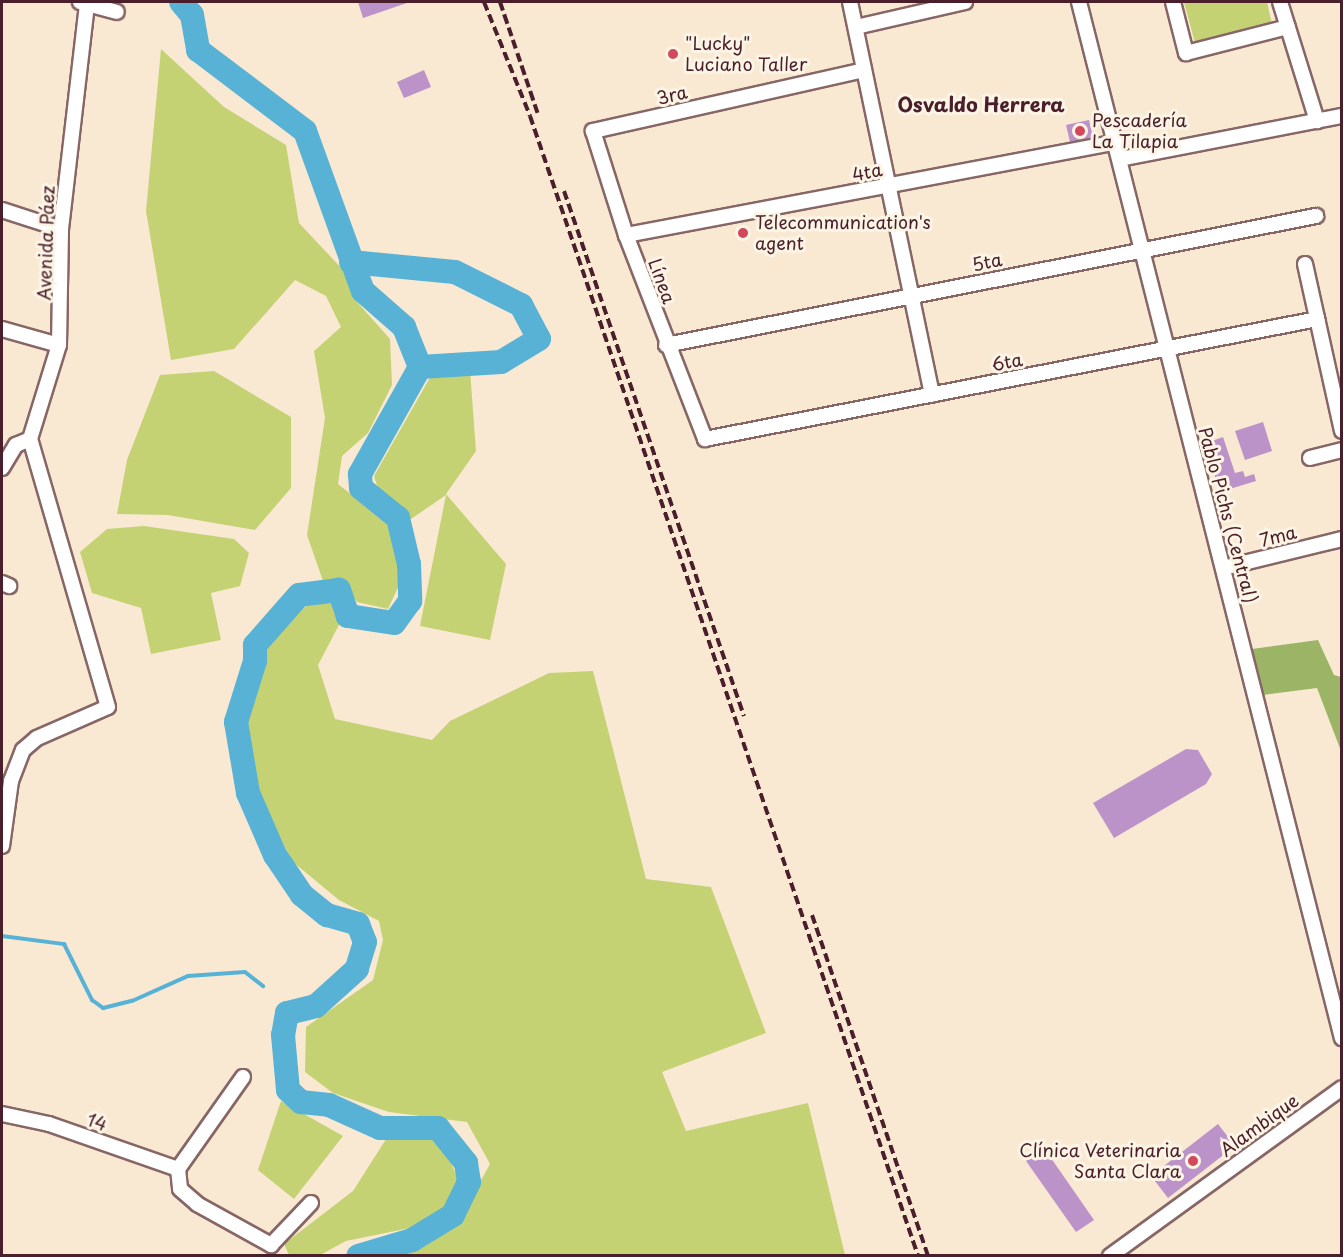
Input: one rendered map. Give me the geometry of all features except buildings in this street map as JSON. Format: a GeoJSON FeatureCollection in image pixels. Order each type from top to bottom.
{"type":"FeatureCollection","features":[{"type":"Feature","properties":{"kind":"street"},"geometry":{"type":"LineString","coordinates":[[83,2],[117,12]]}},
{"type":"Feature","properties":{"kind":"street","name":"Avenida Páez"},"geometry":{"type":"LineString","coordinates":[[30,439],[59,345],[61,229],[83,2]]}},
{"type":"Feature","properties":{"kind":"street"},"geometry":{"type":"LineString","coordinates":[[850,2],[932,395]]}},
{"type":"Feature","properties":{"kind":"street"},"geometry":{"type":"LineString","coordinates":[[856,27],[965,2]]}},
{"type":"Feature","properties":{"kind":"street","name":"Pablo Pichs (Central)"},"geometry":{"type":"LineString","coordinates":[[1079,2],[1341,1038]]}},
{"type":"Feature","properties":{"kind":"street"},"geometry":{"type":"LineString","coordinates":[[1173,2],[1186,53],[1288,27]]}},
{"type":"Feature","properties":{"kind":"street"},"geometry":{"type":"LineString","coordinates":[[1280,2],[1317,121]]}},
{"type":"Feature","properties":{"kind":"street","name":"3ra"},"geometry":{"type":"LineString","coordinates":[[593,131],[864,70]]}},
{"type":"Feature","properties":{"kind":"street"},"geometry":{"type":"LineString","coordinates":[[1120,159],[1341,116]]}},
{"type":"Feature","properties":{"kind":"street","name":"Línea"},"geometry":{"type":"LineString","coordinates":[[593,131],[626,235],[666,345],[705,439]]}},
{"type":"Feature","properties":{"kind":"street","name":"4ta"},"geometry":{"type":"LineString","coordinates":[[626,235],[1115,143]]}},
{"type":"Feature","properties":{"kind":"street"},"geometry":{"type":"LineString","coordinates":[[2,210],[61,229]]}},
{"type":"Feature","properties":{"kind":"street","name":"5ta"},"geometry":{"type":"LineString","coordinates":[[666,345],[1140,249],[1316,216]]}},
{"type":"Feature","properties":{"kind":"street"},"geometry":{"type":"LineString","coordinates":[[1305,264],[1341,431]]}},
{"type":"Feature","properties":{"kind":"street","name":"6ta"},"geometry":{"type":"LineString","coordinates":[[705,439],[1317,319]]}},
{"type":"Feature","properties":{"kind":"street"},"geometry":{"type":"LineString","coordinates":[[2,329],[59,345]]}},
{"type":"Feature","properties":{"kind":"street"},"geometry":{"type":"LineString","coordinates":[[2,468],[16,445],[30,439],[108,707],[37,738],[22,750],[11,781],[2,846]]}},
{"type":"Feature","properties":{"kind":"street"},"geometry":{"type":"LineString","coordinates":[[2,440],[16,445]]}},
{"type":"Feature","properties":{"kind":"street"},"geometry":{"type":"LineString","coordinates":[[1310,458],[1341,450]]}},
{"type":"Feature","properties":{"kind":"street","name":"7ma"},"geometry":{"type":"LineString","coordinates":[[1223,568],[1341,539]]}},
{"type":"Feature","properties":{"kind":"street"},"geometry":{"type":"LineString","coordinates":[[243,1077],[178,1169],[180,1189],[197,1204],[271,1245],[311,1203]]}},
{"type":"Feature","properties":{"kind":"street","name":"Alambique"},"geometry":{"type":"LineString","coordinates":[[1110,1256],[1341,1088]]}},
{"type":"Feature","properties":{"kind":"street","name":"14"},"geometry":{"type":"LineString","coordinates":[[2,1114],[49,1124],[178,1169]]}},
{"type":"Feature","properties":{"kind":"green space"},"geometry":{"type":"Polygon","coordinates":[[[1184,2],[1267,2],[1272,24],[1195,43],[1184,2]]]}},
{"type":"Feature","properties":{"kind":"green space"},"geometry":{"type":"Polygon","coordinates":[[[161,49],[224,107],[286,145],[299,223],[345,272],[358,303],[390,339],[392,385],[368,433],[342,456],[338,484],[387,523],[398,554],[399,585],[388,609],[357,602],[346,585],[323,581],[307,535],[325,418],[314,351],[341,327],[326,296],[295,280],[234,349],[171,360],[146,211],[161,49]]]}},
{"type":"Feature","properties":{"kind":"green space"},"geometry":{"type":"Polygon","coordinates":[[[470,370],[476,451],[446,494],[506,564],[490,640],[420,626],[446,495],[411,519],[379,492],[374,476],[432,374],[470,370]]]}},
{"type":"Feature","properties":{"kind":"green space"},"geometry":{"type":"Polygon","coordinates":[[[214,371],[291,417],[291,488],[255,530],[168,515],[117,514],[127,460],[160,375],[214,371]]]}},
{"type":"Feature","properties":{"kind":"green space"},"geometry":{"type":"Polygon","coordinates":[[[144,526],[234,539],[249,553],[240,586],[211,593],[221,640],[151,654],[141,608],[92,593],[80,552],[107,529],[144,526]]]}},
{"type":"Feature","properties":{"kind":"green space"},"geometry":{"type":"Polygon","coordinates":[[[336,597],[340,623],[318,665],[335,719],[432,740],[450,721],[549,673],[593,671],[646,879],[711,887],[766,1033],[662,1072],[686,1131],[808,1103],[845,1255],[401,1255],[458,1222],[490,1164],[467,1122],[389,1112],[333,1093],[305,1072],[306,1027],[373,980],[383,940],[379,921],[339,900],[293,862],[264,809],[253,776],[244,720],[259,668],[275,630],[309,604],[336,597]]]}},
{"type":"Feature","properties":{"kind":"green space"},"geometry":{"type":"Polygon","coordinates":[[[1318,640],[1334,675],[1341,677],[1341,751],[1317,688],[1263,695],[1252,649],[1318,640]]]}},
{"type":"Feature","properties":{"kind":"green space"},"geometry":{"type":"Polygon","coordinates":[[[281,1101],[343,1136],[294,1199],[258,1170],[281,1101]]]}},
{"type":"Feature","properties":{"kind":"green space"},"geometry":{"type":"Polygon","coordinates":[[[388,1136],[431,1136],[448,1155],[459,1182],[441,1214],[410,1228],[346,1241],[320,1255],[289,1255],[284,1244],[353,1191],[388,1136]]]}},
{"type":"Feature","properties":{"kind":"waterway"},"geometry":{"type":"LineString","coordinates":[[181,2],[192,15],[198,50],[305,131],[363,291],[404,327],[420,367],[360,474],[361,488],[398,518],[409,564],[410,601],[394,623],[348,616],[339,590],[299,595],[255,645],[255,661],[236,722],[248,793],[275,855],[302,895],[327,915],[358,924],[365,942],[357,969],[316,1006],[287,1013],[283,1035],[288,1090],[301,1102],[329,1105],[380,1128],[438,1128],[466,1163],[469,1182],[453,1215],[412,1240],[358,1256]]}},
{"type":"Feature","properties":{"kind":"waterway"},"geometry":{"type":"LineString","coordinates":[[351,262],[455,272],[521,305],[539,339],[501,362],[420,367]]}},
{"type":"Feature","properties":{"kind":"waterway"},"geometry":{"type":"LineString","coordinates":[[2,936],[64,944],[92,1000],[103,1008],[132,1001],[188,976],[245,972],[263,986]]}},
{"type":"Feature","properties":{"kind":"railway"},"geometry":{"type":"LineString","coordinates":[[484,2],[530,116],[918,1256]]}},
{"type":"Feature","properties":{"kind":"railway"},"geometry":{"type":"LineString","coordinates":[[500,2],[539,117]]}},
{"type":"Feature","properties":{"kind":"railway"},"geometry":{"type":"LineString","coordinates":[[564,191],[744,716]]}},
{"type":"Feature","properties":{"kind":"railway"},"geometry":{"type":"LineString","coordinates":[[812,915],[928,1256]]}},
{"type":"Feature","properties":{"kind":"place","name":"\"Lucky\" Luciano Taller"},"geometry":{"type":"Point","coordinates":[673,54]}},
{"type":"Feature","properties":{"kind":"place","name":"Pescadería La Tilapia"},"geometry":{"type":"Point","coordinates":[1080,131]}},
{"type":"Feature","properties":{"kind":"place","name":"Telecommunication's agent"},"geometry":{"type":"Point","coordinates":[743,233]}},
{"type":"Feature","properties":{"kind":"place","name":"Clínica Veterinaria Santa Clara"},"geometry":{"type":"Point","coordinates":[1193,1161]}},
{"type":"Feature","properties":{"kind":"district","name":"Osvaldo Herrera"},"geometry":{"type":"Point","coordinates":[981,104]}}]}
